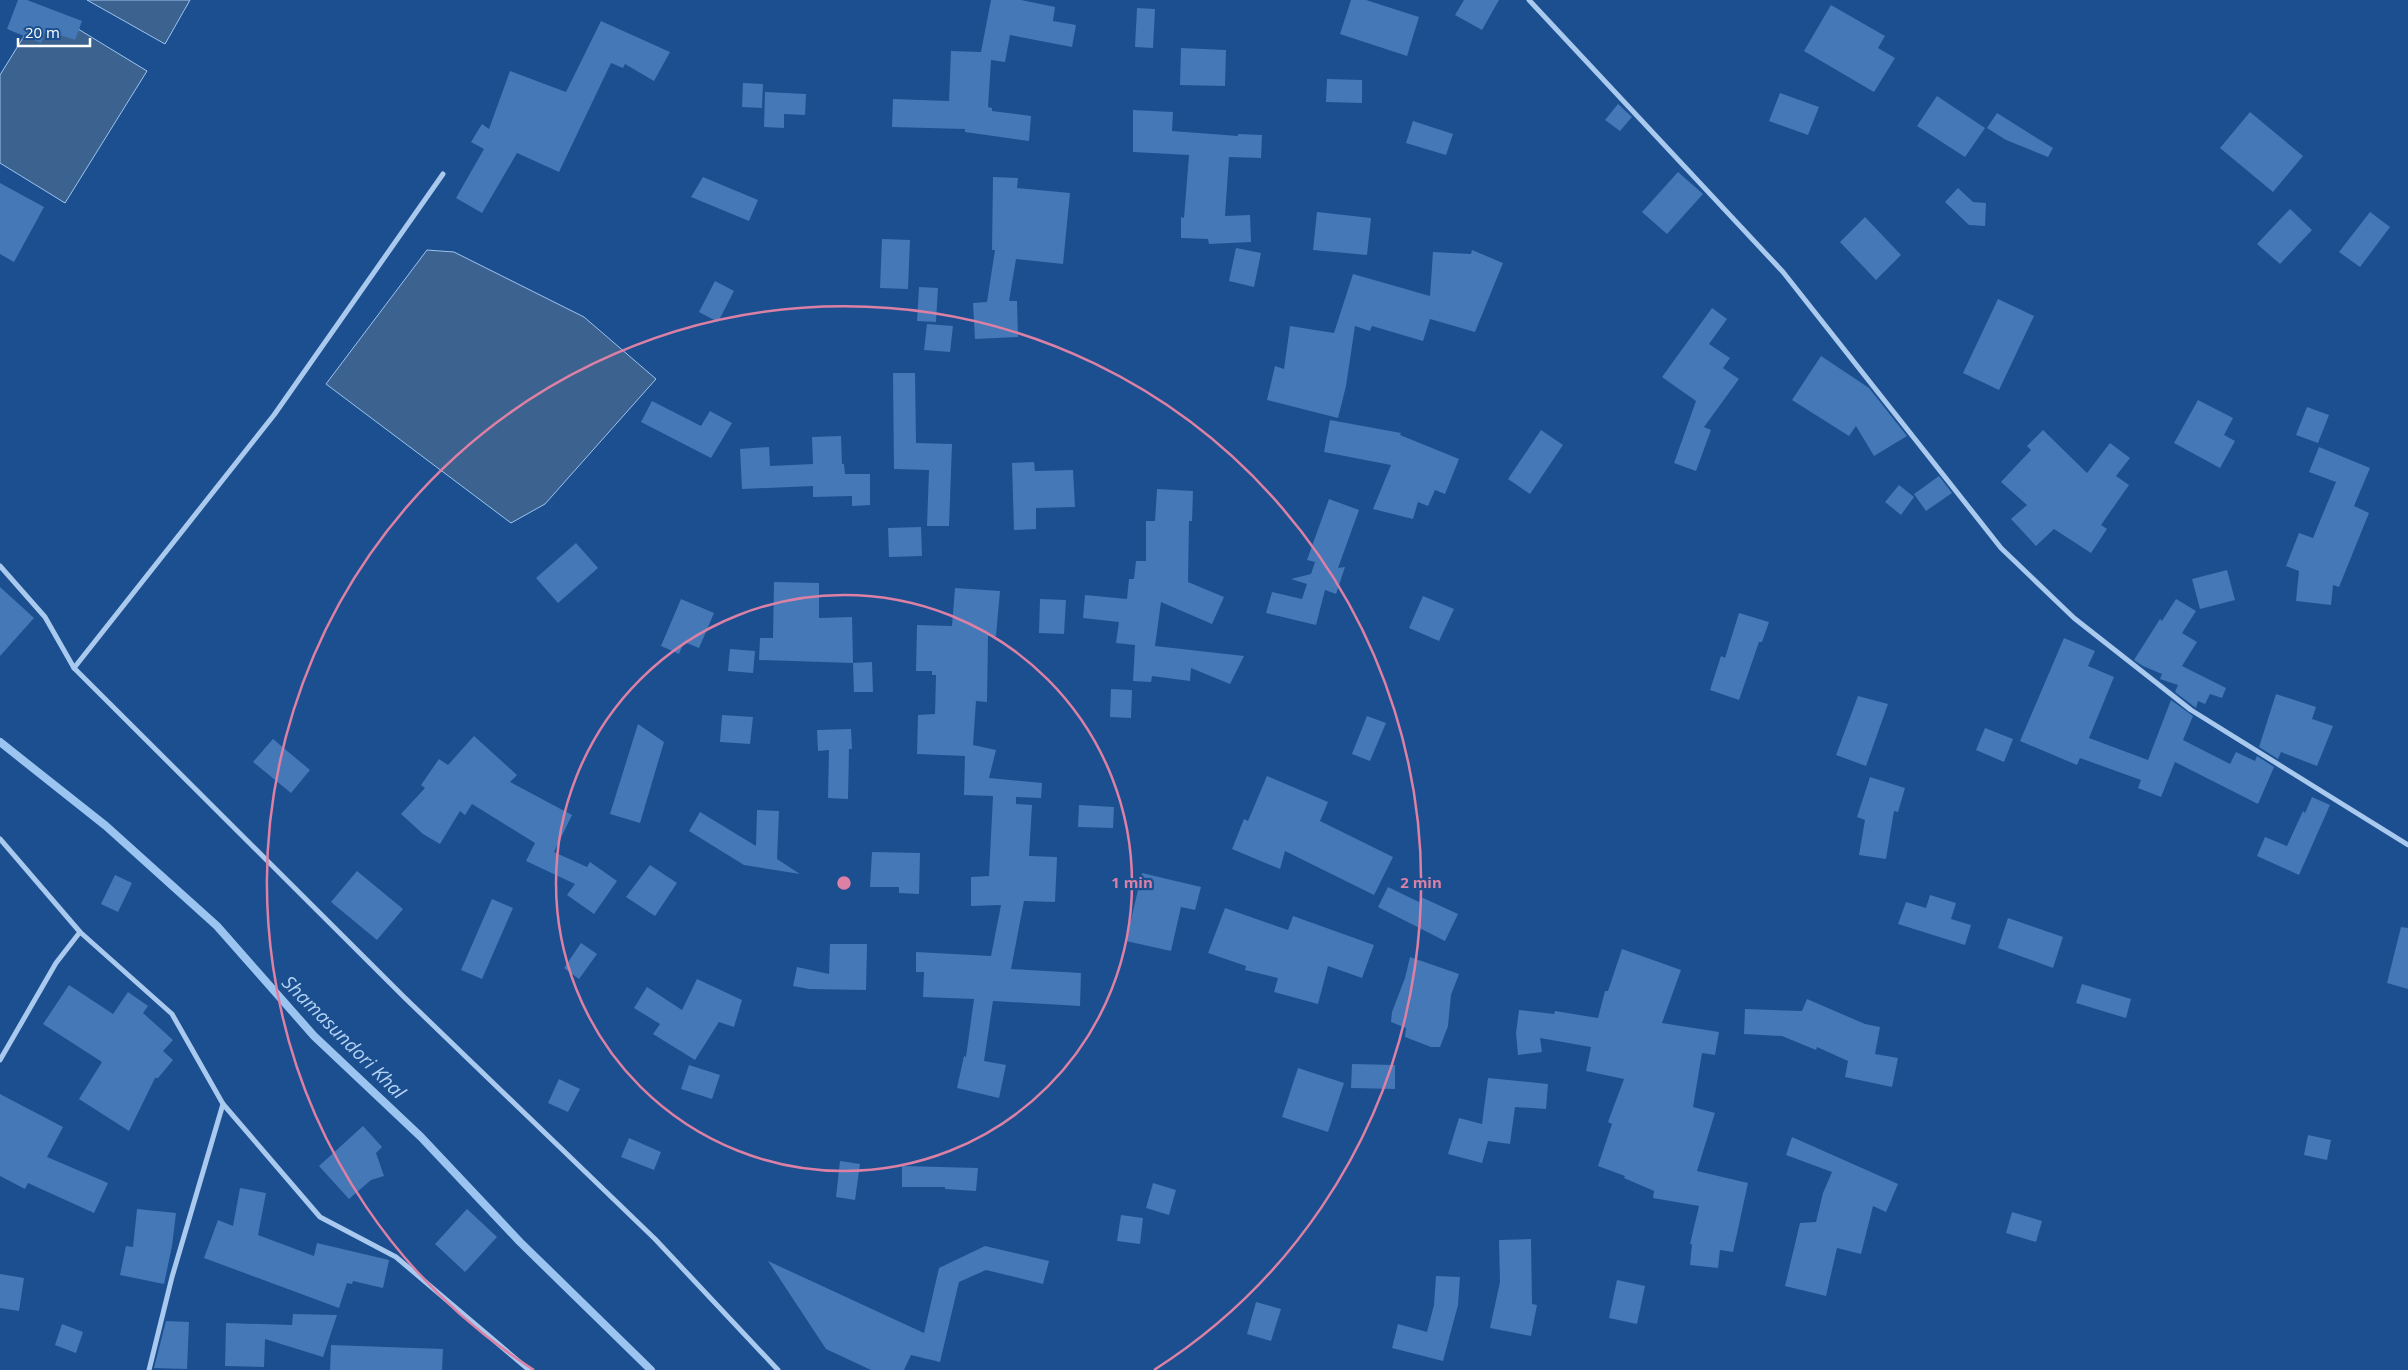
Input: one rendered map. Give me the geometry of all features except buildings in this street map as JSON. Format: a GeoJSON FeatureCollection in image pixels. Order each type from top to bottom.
{"type":"FeatureCollection","features":[{"type":"Feature","properties":{"kind":"street"},"geometry":{"type":"LineString","coordinates":[[1529,0],[1783,272],[2000,548],[2074,618],[2191,710],[2408,845]]}},
{"type":"Feature","properties":{"kind":"street"},"geometry":{"type":"LineString","coordinates":[[74,668],[274,415],[442,174]]}},
{"type":"Feature","properties":{"kind":"street"},"geometry":{"type":"LineString","coordinates":[[0,566],[45,616],[74,668],[411,1004],[655,1239],[778,1370]]}},
{"type":"Feature","properties":{"kind":"street"},"geometry":{"type":"LineString","coordinates":[[0,839],[80,932],[172,1014],[223,1104],[320,1217],[396,1257],[529,1370]]}},
{"type":"Feature","properties":{"kind":"street"},"geometry":{"type":"LineString","coordinates":[[0,1060],[56,963],[80,932]]}},
{"type":"Feature","properties":{"kind":"street"},"geometry":{"type":"LineString","coordinates":[[148,1370],[172,1277],[223,1104]]}},
{"type":"Feature","properties":{"kind":"water"},"geometry":{"type":"Polygon","coordinates":[[[87,0],[190,0],[165,44],[87,0]]]}},
{"type":"Feature","properties":{"kind":"water"},"geometry":{"type":"Polygon","coordinates":[[[42,7],[147,71],[65,203],[0,163],[0,75],[42,7]]]}},
{"type":"Feature","properties":{"kind":"water"},"geometry":{"type":"Polygon","coordinates":[[[427,250],[454,252],[584,317],[656,379],[545,504],[511,523],[326,384],[427,250]]]}},
{"type":"Feature","properties":{"kind":"waterway","name":"Shamasundori Khal"},"geometry":{"type":"LineString","coordinates":[[0,742],[106,826],[217,926],[314,1036],[421,1137],[520,1242],[651,1370]]}}]}
